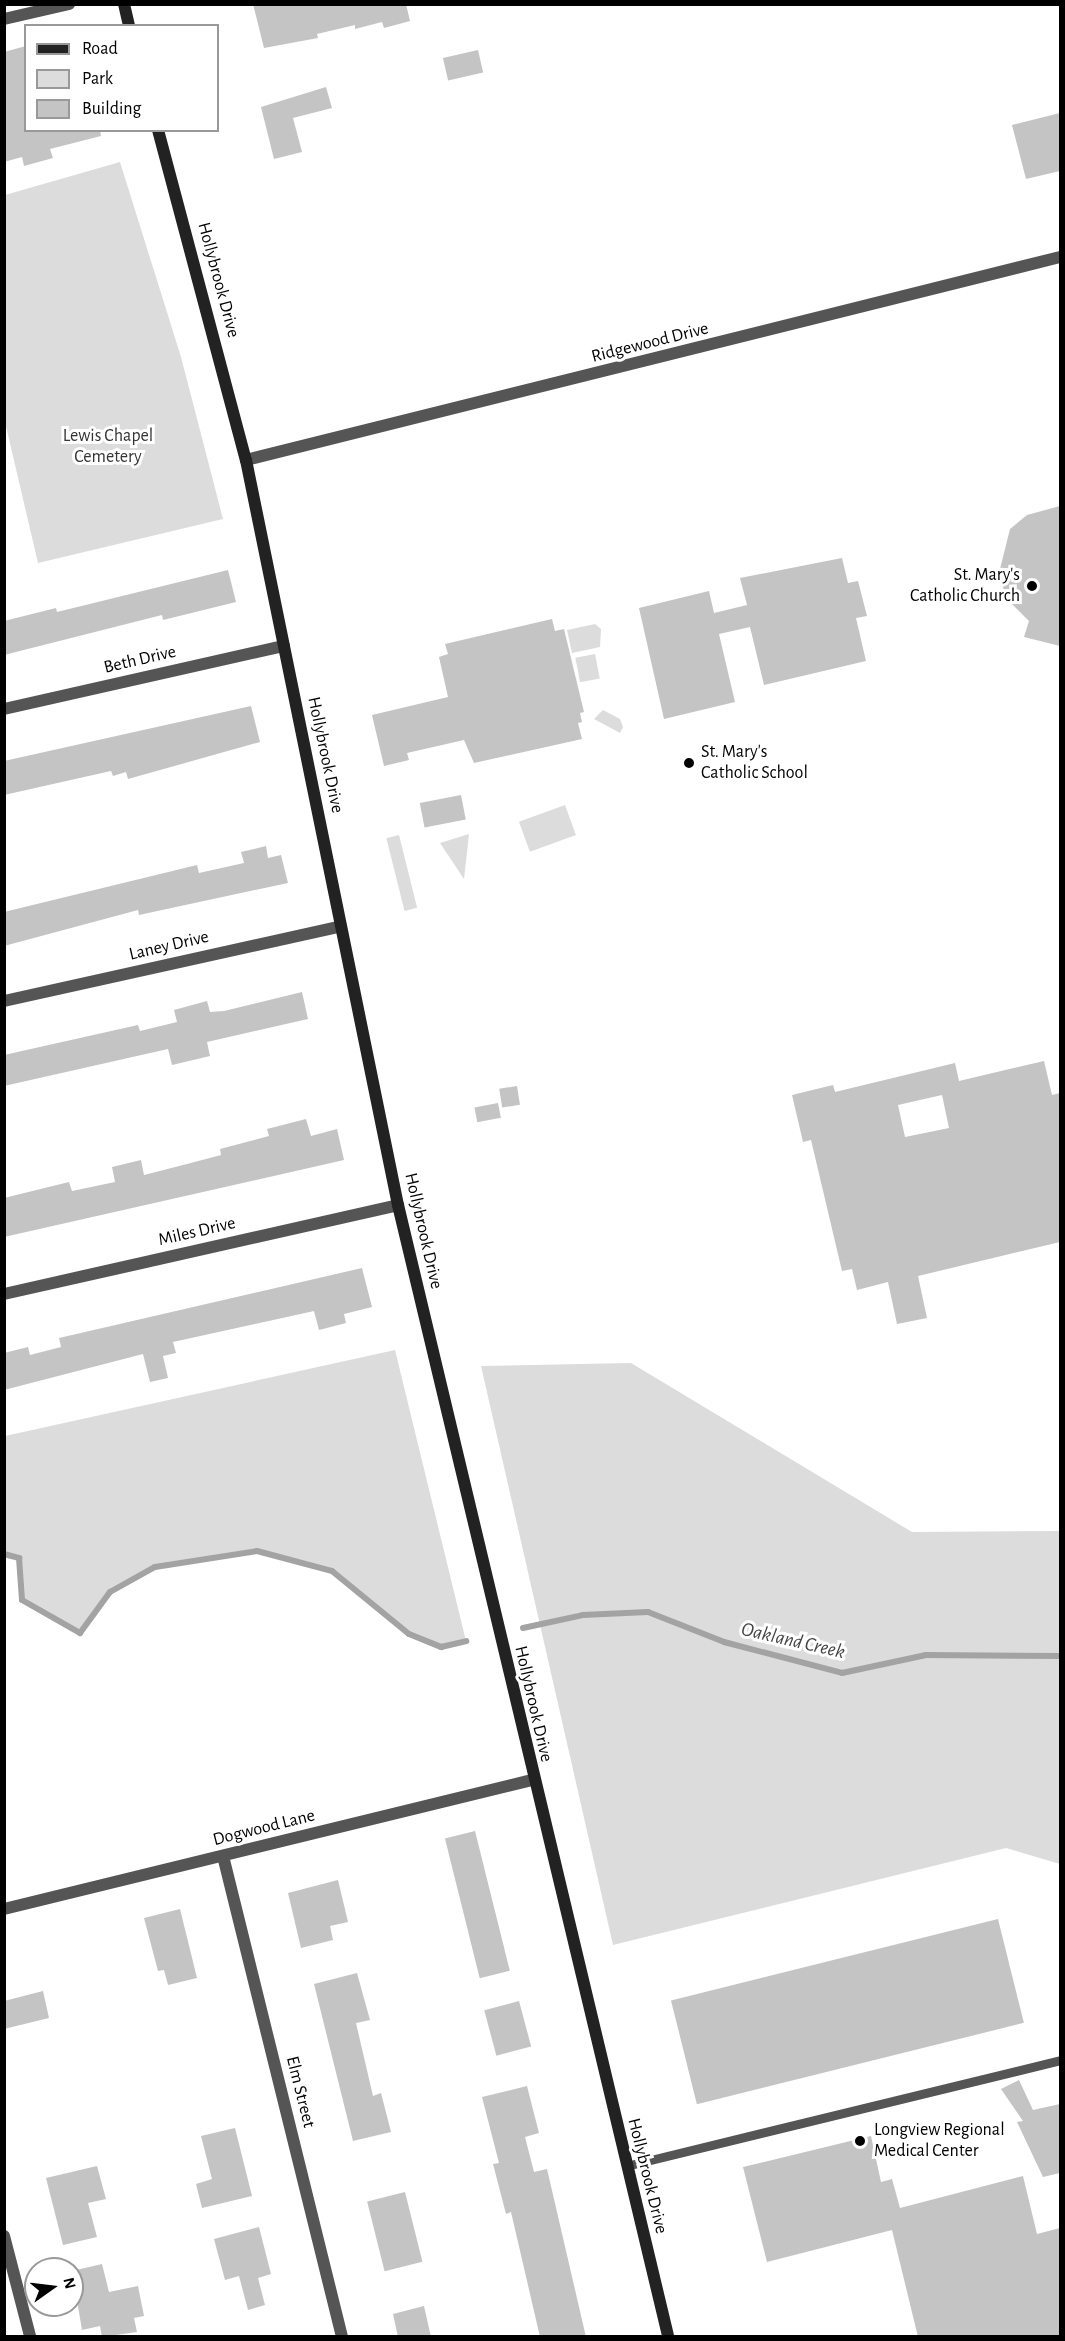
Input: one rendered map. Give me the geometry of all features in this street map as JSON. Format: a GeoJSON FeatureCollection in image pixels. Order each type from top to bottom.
{"type":"FeatureCollection","features":[{"type":"Feature","properties":{"kind":"main road"},"geometry":{"type":"LineString","coordinates":[[124,4],[129,24]]}},
{"type":"Feature","properties":{"kind":"main road","name":"Hollybrook Drive"},"geometry":{"type":"LineString","coordinates":[[159,132],[246,460],[398,1205],[532,1780],[668,2337]]}},
{"type":"Feature","properties":{"kind":"street"},"geometry":{"type":"LineString","coordinates":[[4,20],[69,4]]}},
{"type":"Feature","properties":{"kind":"street","name":"Ridgewood Drive"},"geometry":{"type":"LineString","coordinates":[[246,460],[1060,258]]}},
{"type":"Feature","properties":{"kind":"street","name":"Beth Drive"},"geometry":{"type":"LineString","coordinates":[[4,709],[284,646]]}},
{"type":"Feature","properties":{"kind":"street","name":"Laney Drive"},"geometry":{"type":"LineString","coordinates":[[4,1001],[341,926]]}},
{"type":"Feature","properties":{"kind":"street","name":"Miles Drive"},"geometry":{"type":"LineString","coordinates":[[4,1294],[398,1205]]}},
{"type":"Feature","properties":{"kind":"street","name":"Dogwood Lane"},"geometry":{"type":"LineString","coordinates":[[4,1909],[532,1780]]}},
{"type":"Feature","properties":{"kind":"street","name":"Elm Street"},"geometry":{"type":"LineString","coordinates":[[223,1856],[342,2337]]}},
{"type":"Feature","properties":{"kind":"street"},"geometry":{"type":"LineString","coordinates":[[4,2236],[30,2337]]}},
{"type":"Feature","properties":{"kind":"lane"},"geometry":{"type":"LineString","coordinates":[[626,2166],[1060,2060]]}},
{"type":"Feature","properties":{"kind":"green space","name":"Lewis Chapel Cemetery"},"geometry":{"type":"Polygon","coordinates":[[[120,162],[181,357],[223,519],[38,563],[5,422],[5,195],[120,162]]]}},
{"type":"Feature","properties":{"kind":"green space"},"geometry":{"type":"Polygon","coordinates":[[[595,624],[601,629],[600,647],[572,653],[567,630],[595,624]]]}},
{"type":"Feature","properties":{"kind":"green space"},"geometry":{"type":"Polygon","coordinates":[[[595,654],[600,679],[580,682],[575,658],[595,654]]]}},
{"type":"Feature","properties":{"kind":"green space"},"geometry":{"type":"Polygon","coordinates":[[[603,710],[620,719],[623,727],[620,733],[594,719],[603,710]]]}},
{"type":"Feature","properties":{"kind":"green space"},"geometry":{"type":"Polygon","coordinates":[[[565,805],[576,835],[530,852],[519,822],[565,805]]]}},
{"type":"Feature","properties":{"kind":"green space"},"geometry":{"type":"Polygon","coordinates":[[[469,834],[464,879],[440,843],[469,834]]]}},
{"type":"Feature","properties":{"kind":"green space"},"geometry":{"type":"Polygon","coordinates":[[[399,835],[417,908],[405,911],[386,838],[399,835]]]}},
{"type":"Feature","properties":{"kind":"green space"},"geometry":{"type":"Polygon","coordinates":[[[395,1350],[466,1641],[441,1647],[409,1634],[332,1571],[257,1551],[155,1567],[110,1592],[80,1633],[22,1600],[19,1558],[5,1554],[5,1436],[395,1350]]]}},
{"type":"Feature","properties":{"kind":"green space"},"geometry":{"type":"Polygon","coordinates":[[[631,1363],[912,1532],[1060,1531],[1060,1864],[1006,1848],[613,1945],[481,1366],[631,1363]]]}},
{"type":"Feature","properties":{"kind":"building"},"geometry":{"type":"Polygon","coordinates":[[[253,4],[406,4],[410,21],[384,28],[382,22],[355,29],[355,25],[317,34],[318,38],[264,48],[253,4]]]}},
{"type":"Feature","properties":{"kind":"building"},"geometry":{"type":"Polygon","coordinates":[[[24,47],[24,132],[100,132],[101,136],[50,149],[53,158],[24,166],[22,157],[4,162],[4,52],[24,47]]]}},
{"type":"Feature","properties":{"kind":"building"},"geometry":{"type":"Polygon","coordinates":[[[478,50],[483,72],[448,81],[443,58],[478,50]]]}},
{"type":"Feature","properties":{"kind":"building"},"geometry":{"type":"Polygon","coordinates":[[[326,87],[332,108],[293,118],[302,152],[274,159],[261,107],[326,87]]]}},
{"type":"Feature","properties":{"kind":"building"},"geometry":{"type":"Polygon","coordinates":[[[1060,113],[1060,171],[1026,179],[1012,125],[1060,113]]]}},
{"type":"Feature","properties":{"kind":"building","name":"St. Mary's Catholic Church"},"geometry":{"type":"Polygon","coordinates":[[[1060,506],[1060,646],[1024,637],[1029,621],[1006,598],[999,573],[1010,529],[1027,515],[1060,506]]]}},
{"type":"Feature","properties":{"kind":"building"},"geometry":{"type":"Polygon","coordinates":[[[842,558],[848,583],[858,581],[867,616],[856,618],[866,661],[764,685],[750,627],[719,634],[735,702],[664,719],[639,608],[709,591],[714,613],[747,605],[740,578],[842,558]]]}},
{"type":"Feature","properties":{"kind":"building"},"geometry":{"type":"Polygon","coordinates":[[[228,570],[236,602],[163,620],[162,615],[4,655],[4,621],[56,608],[57,612],[228,570]]]}},
{"type":"Feature","properties":{"kind":"building"},"geometry":{"type":"Polygon","coordinates":[[[552,619],[555,631],[564,629],[584,712],[580,713],[582,722],[578,723],[582,739],[474,763],[464,740],[407,753],[409,760],[384,766],[372,715],[448,697],[439,657],[448,654],[445,644],[552,619]]]}},
{"type":"Feature","properties":{"kind":"building"},"geometry":{"type":"Polygon","coordinates":[[[251,706],[260,742],[128,779],[126,772],[113,776],[111,771],[4,795],[4,761],[251,706]]]}},
{"type":"Feature","properties":{"kind":"building"},"geometry":{"type":"Polygon","coordinates":[[[461,795],[466,820],[425,828],[420,803],[461,795]]]}},
{"type":"Feature","properties":{"kind":"building"},"geometry":{"type":"Polygon","coordinates":[[[266,846],[268,858],[281,855],[288,883],[139,915],[138,910],[4,946],[4,912],[197,865],[199,873],[244,863],[241,852],[266,846]]]}},
{"type":"Feature","properties":{"kind":"building"},"geometry":{"type":"Polygon","coordinates":[[[302,992],[308,1019],[207,1042],[210,1056],[172,1065],[168,1049],[4,1086],[4,1055],[138,1025],[140,1031],[177,1022],[174,1010],[207,1001],[210,1012],[224,1011],[302,992]]]}},
{"type":"Feature","properties":{"kind":"building"},"geometry":{"type":"Polygon","coordinates":[[[1044,1061],[1052,1095],[1060,1093],[1060,1242],[918,1276],[927,1318],[897,1324],[888,1282],[857,1290],[852,1269],[842,1271],[811,1140],[803,1142],[792,1095],[833,1085],[835,1092],[955,1063],[959,1081],[1044,1061]],[[942,1095],[898,1105],[905,1137],[949,1128],[942,1095]]]}},
{"type":"Feature","properties":{"kind":"building"},"geometry":{"type":"Polygon","coordinates":[[[517,1086],[520,1105],[502,1108],[499,1089],[517,1086]]]}},
{"type":"Feature","properties":{"kind":"building"},"geometry":{"type":"Polygon","coordinates":[[[498,1103],[501,1118],[477,1122],[474,1108],[498,1103]]]}},
{"type":"Feature","properties":{"kind":"building"},"geometry":{"type":"Polygon","coordinates":[[[306,1119],[311,1136],[337,1129],[344,1160],[4,1237],[4,1198],[69,1182],[72,1191],[115,1182],[112,1167],[141,1160],[144,1175],[187,1164],[221,1155],[220,1149],[269,1136],[267,1129],[306,1119]]]}},
{"type":"Feature","properties":{"kind":"building"},"geometry":{"type":"Polygon","coordinates":[[[362,1268],[372,1307],[344,1314],[346,1323],[319,1330],[314,1311],[173,1342],[176,1353],[163,1356],[168,1378],[150,1382],[143,1354],[4,1390],[4,1353],[28,1347],[30,1355],[61,1347],[59,1338],[362,1268]]]}},
{"type":"Feature","properties":{"kind":"building"},"geometry":{"type":"Polygon","coordinates":[[[475,1831],[510,1971],[480,1978],[445,1838],[475,1831]]]}},
{"type":"Feature","properties":{"kind":"building"},"geometry":{"type":"Polygon","coordinates":[[[338,1880],[348,1922],[330,1926],[333,1940],[301,1948],[288,1893],[338,1880]]]}},
{"type":"Feature","properties":{"kind":"building"},"geometry":{"type":"Polygon","coordinates":[[[180,1909],[197,1978],[168,1985],[164,1970],[158,1971],[144,1918],[180,1909]]]}},
{"type":"Feature","properties":{"kind":"building"},"geometry":{"type":"Polygon","coordinates":[[[998,1919],[1024,2023],[697,2104],[671,2001],[998,1919]]]}},
{"type":"Feature","properties":{"kind":"building"},"geometry":{"type":"Polygon","coordinates":[[[357,1973],[370,2020],[356,2023],[373,2096],[381,2093],[391,2132],[353,2141],[314,1984],[357,1973]]]}},
{"type":"Feature","properties":{"kind":"building"},"geometry":{"type":"Polygon","coordinates":[[[43,1991],[49,2018],[4,2029],[4,2001],[43,1991]]]}},
{"type":"Feature","properties":{"kind":"building"},"geometry":{"type":"Polygon","coordinates":[[[519,2001],[531,2046],[496,2056],[484,2010],[519,2001]]]}},
{"type":"Feature","properties":{"kind":"building"},"geometry":{"type":"Polygon","coordinates":[[[1019,2080],[1033,2110],[1060,2104],[1060,2173],[1043,2177],[1017,2122],[1023,2121],[1001,2089],[1019,2080]]]}},
{"type":"Feature","properties":{"kind":"building"},"geometry":{"type":"Polygon","coordinates":[[[527,2086],[539,2133],[525,2137],[534,2172],[547,2169],[586,2337],[540,2337],[511,2212],[506,2214],[493,2164],[499,2163],[482,2097],[527,2086]]]}},
{"type":"Feature","properties":{"kind":"building"},"geometry":{"type":"Polygon","coordinates":[[[235,2128],[252,2196],[202,2208],[196,2184],[212,2179],[201,2136],[235,2128]]]}},
{"type":"Feature","properties":{"kind":"building"},"geometry":{"type":"Polygon","coordinates":[[[871,2136],[881,2182],[892,2179],[900,2208],[1023,2176],[1037,2234],[1060,2228],[1060,2337],[918,2337],[892,2230],[767,2262],[743,2167],[871,2136]]]}},
{"type":"Feature","properties":{"kind":"building"},"geometry":{"type":"Polygon","coordinates":[[[97,2166],[106,2199],[88,2203],[97,2237],[63,2245],[46,2178],[97,2166]]]}},
{"type":"Feature","properties":{"kind":"building"},"geometry":{"type":"Polygon","coordinates":[[[405,2192],[422,2262],[385,2271],[367,2201],[405,2192]]]}},
{"type":"Feature","properties":{"kind":"building"},"geometry":{"type":"Polygon","coordinates":[[[259,2227],[271,2274],[258,2278],[265,2305],[248,2310],[239,2276],[225,2280],[214,2239],[259,2227]]]}},
{"type":"Feature","properties":{"kind":"building"},"geometry":{"type":"Polygon","coordinates":[[[102,2264],[109,2292],[138,2286],[144,2316],[134,2318],[137,2332],[102,2337],[100,2326],[82,2330],[80,2317],[84,2317],[84,2268],[102,2264]]]}},
{"type":"Feature","properties":{"kind":"building"},"geometry":{"type":"Polygon","coordinates":[[[424,2306],[431,2337],[398,2337],[393,2314],[424,2306]]]}},
{"type":"Feature","properties":{"kind":"waterway","name":"Oakland Creek"},"geometry":{"type":"LineString","coordinates":[[4,1554],[19,1558],[22,1600],[80,1633],[110,1592],[155,1567],[257,1551],[332,1571],[409,1634],[441,1647],[466,1641]]}},
{"type":"Feature","properties":{"kind":"waterway","name":"Oakland Creek"},"geometry":{"type":"LineString","coordinates":[[523,1628],[583,1615],[648,1612],[724,1642],[842,1673],[926,1655],[1060,1656]]}},
{"type":"Feature","properties":{"kind":"place","name":"St. Mary's Catholic Church"},"geometry":{"type":"Point","coordinates":[1032,586]}},
{"type":"Feature","properties":{"kind":"place","name":"St. Mary's Catholic School"},"geometry":{"type":"Point","coordinates":[689,763]}},
{"type":"Feature","properties":{"kind":"place","name":"Longview Regional Medical Center"},"geometry":{"type":"Point","coordinates":[860,2141]}}]}
